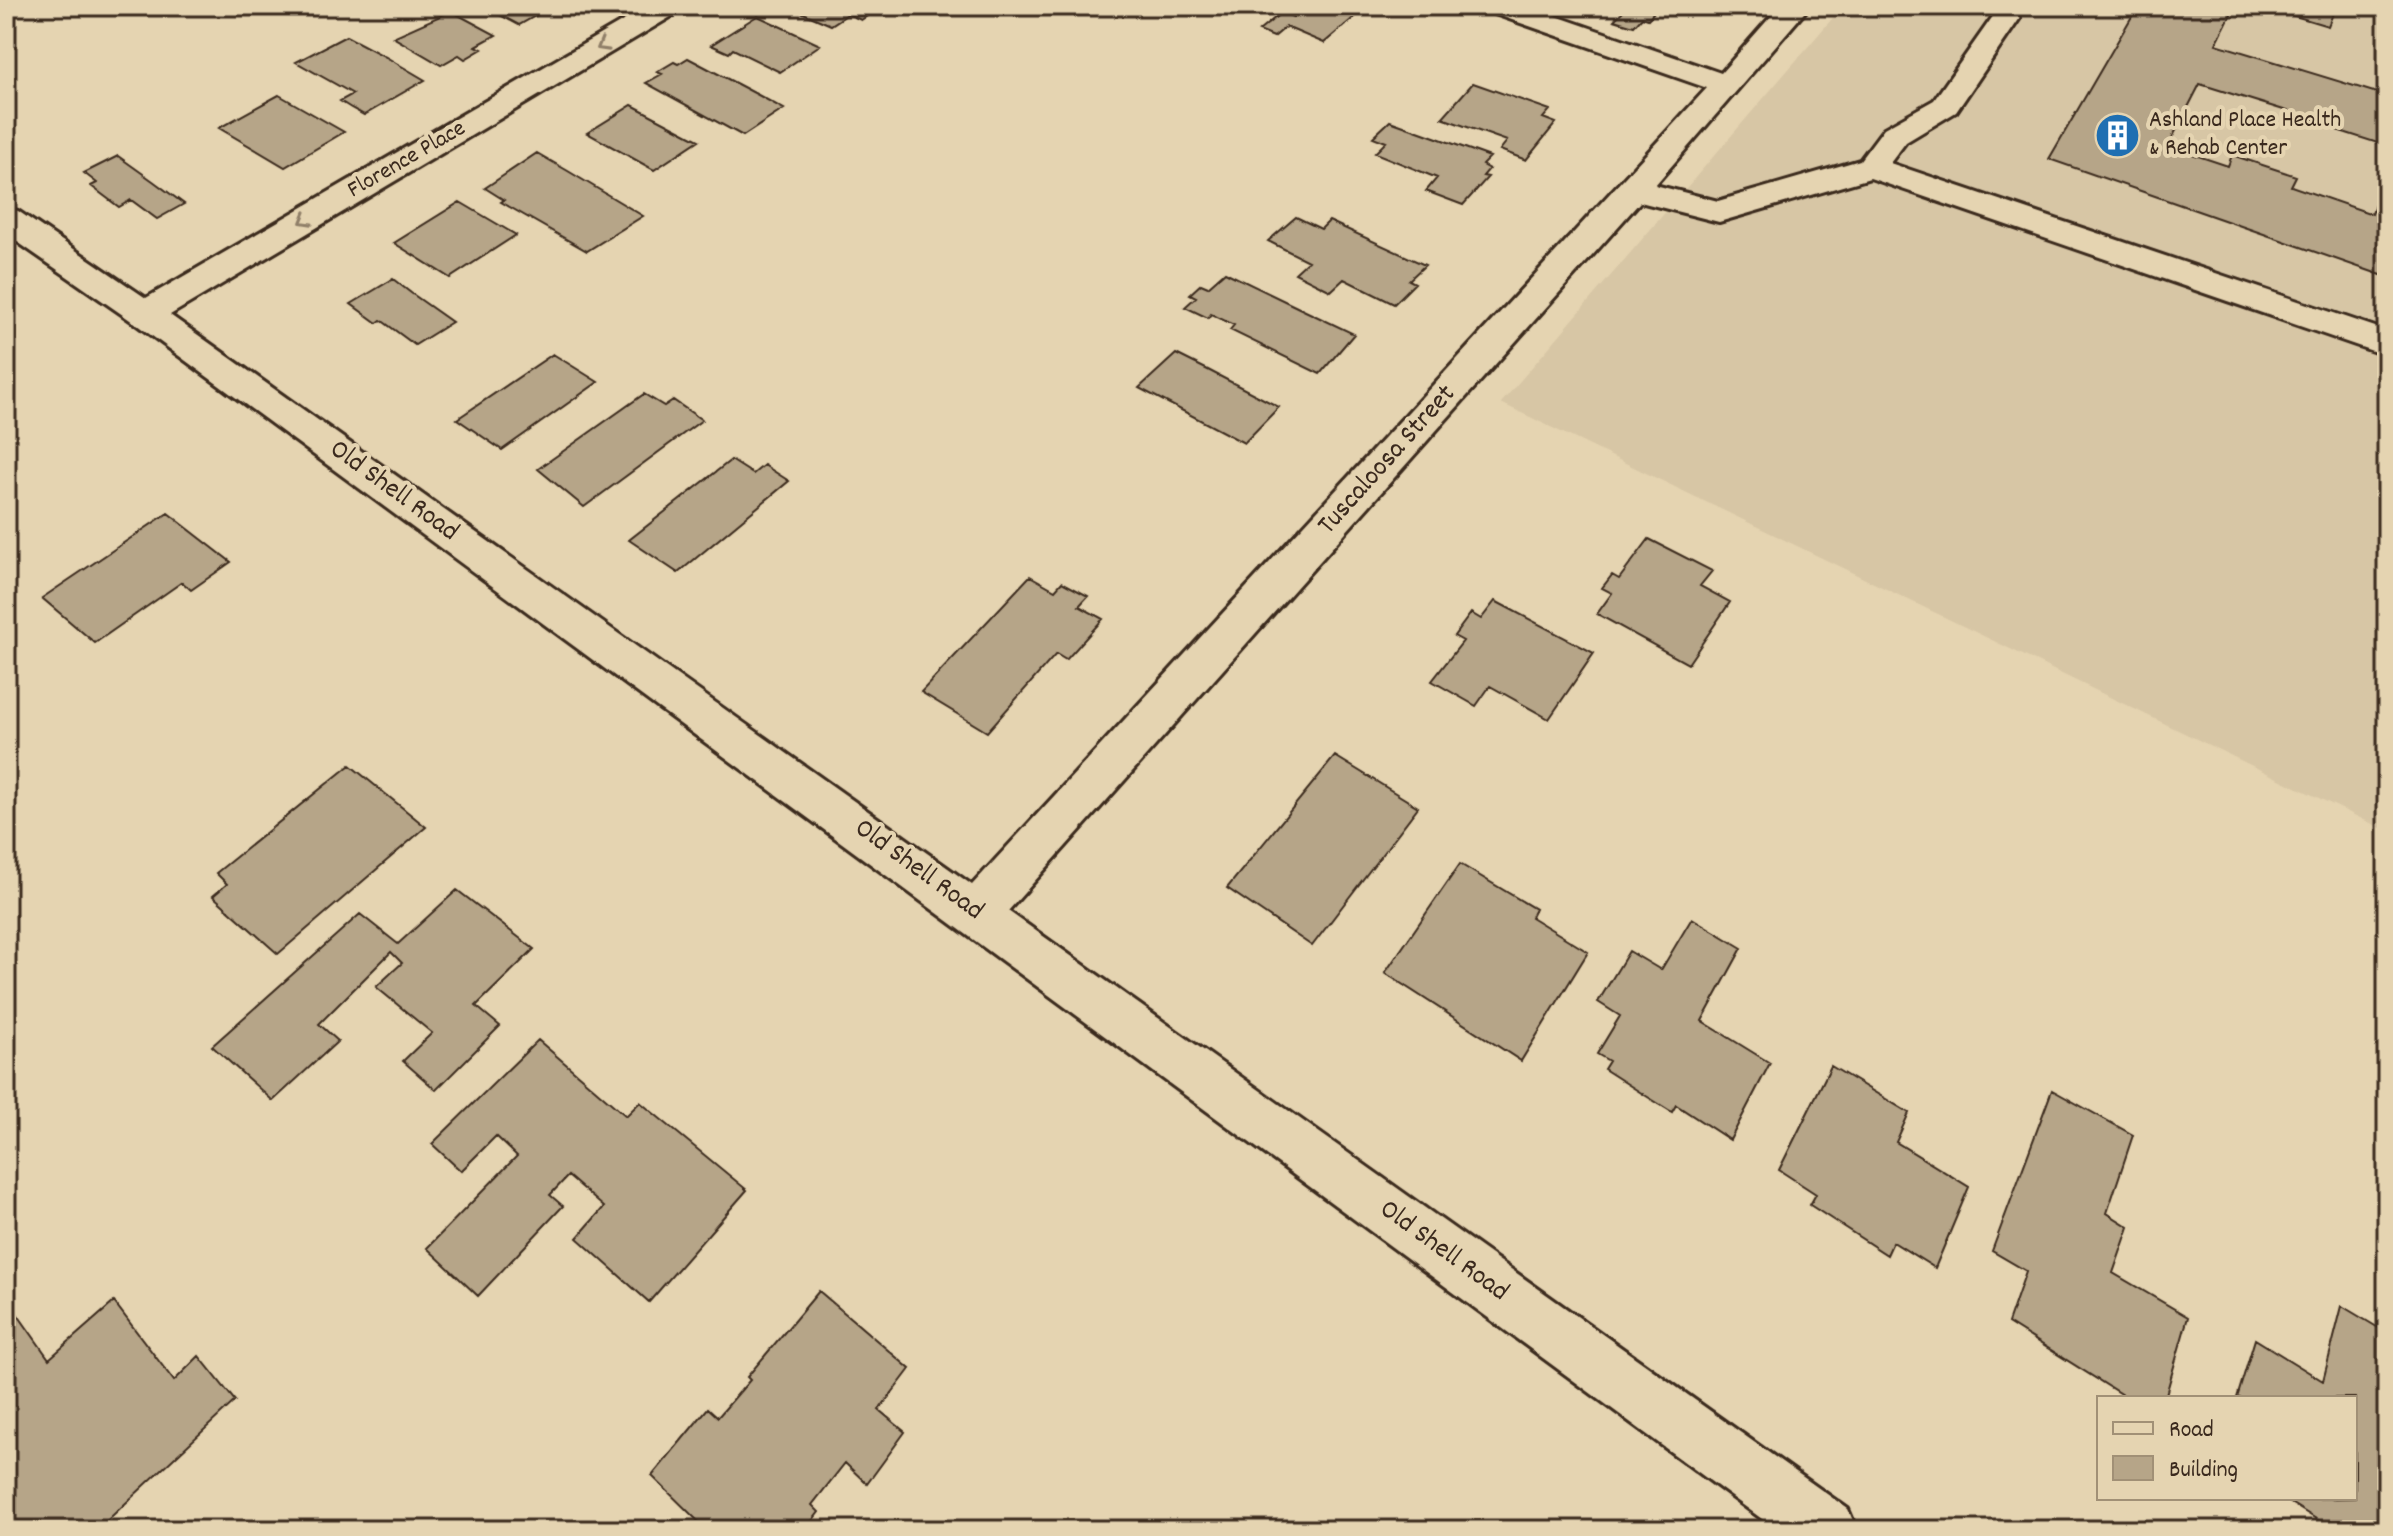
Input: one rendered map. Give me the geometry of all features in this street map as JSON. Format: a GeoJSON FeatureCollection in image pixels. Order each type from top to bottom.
{"type":"FeatureCollection","features":[{"type":"Feature","properties":{"kind":"street","name":"Florence Place"},"geometry":{"type":"LineString","coordinates":[[145,314],[669,6]]}},
{"type":"Feature","properties":{"kind":"street"},"geometry":{"type":"LineString","coordinates":[[1499,6],[1725,84]]}},
{"type":"Feature","properties":{"kind":"street","name":"Tuscaloosa Street"},"geometry":{"type":"LineString","coordinates":[[977,913],[1796,6]]}},
{"type":"Feature","properties":{"kind":"street"},"geometry":{"type":"LineString","coordinates":[[1871,167],[1895,135],[1945,106],[2001,11]]}},
{"type":"Feature","properties":{"kind":"street"},"geometry":{"type":"LineString","coordinates":[[1633,190],[1719,212],[1871,167],[2387,344]]}},
{"type":"Feature","properties":{"kind":"street","name":"Old Shell Road"},"geometry":{"type":"LineString","coordinates":[[6,218],[145,314],[977,913],[1827,1530]]}},
{"type":"Feature","properties":{"kind":"shaded area"},"geometry":{"type":"Polygon","coordinates":[[[1843,6],[2387,6],[2387,831],[1501,403],[1843,6]]]}},
{"type":"Feature","properties":{"kind":"building"},"geometry":{"type":"Polygon","coordinates":[[[483,6],[553,6],[519,25],[483,6]]]}},
{"type":"Feature","properties":{"kind":"building"},"geometry":{"type":"Polygon","coordinates":[[[787,6],[882,6],[861,20],[848,14],[831,25],[787,6]]]}},
{"type":"Feature","properties":{"kind":"building"},"geometry":{"type":"Polygon","coordinates":[[[1306,6],[1338,6],[1358,14],[1324,43],[1286,27],[1274,37],[1259,31],[1282,12],[1293,17],[1306,6]]]}},
{"type":"Feature","properties":{"kind":"building"},"geometry":{"type":"Polygon","coordinates":[[[1605,6],[1659,6],[1648,19],[1642,17],[1634,26],[1614,20],[1622,12],[1605,6]]]}},
{"type":"Feature","properties":{"kind":"building","name":"Ashland Place Health & Rehab Center"},"geometry":{"type":"Polygon","coordinates":[[[2138,6],[2235,6],[2216,44],[2387,96],[2387,146],[2200,84],[2168,146],[2228,166],[2232,155],[2296,176],[2291,186],[2372,214],[2387,167],[2387,277],[2049,159],[2138,6]]]}},
{"type":"Feature","properties":{"kind":"building","name":"Ashland Place Health & Rehab Center"},"geometry":{"type":"Polygon","coordinates":[[[2261,6],[2336,6],[2328,26],[2261,6]]]}},
{"type":"Feature","properties":{"kind":"building"},"geometry":{"type":"Polygon","coordinates":[[[451,11],[496,35],[476,46],[482,49],[465,59],[459,55],[441,65],[393,37],[451,11]]]}},
{"type":"Feature","properties":{"kind":"building"},"geometry":{"type":"Polygon","coordinates":[[[757,16],[820,45],[780,72],[733,49],[729,53],[711,45],[757,16]]]}},
{"type":"Feature","properties":{"kind":"building"},"geometry":{"type":"Polygon","coordinates":[[[346,36],[425,80],[364,115],[351,108],[340,101],[353,94],[296,62],[346,36]]]}},
{"type":"Feature","properties":{"kind":"building"},"geometry":{"type":"Polygon","coordinates":[[[688,58],[784,109],[743,136],[646,83],[662,74],[657,72],[688,58]]]}},
{"type":"Feature","properties":{"kind":"building"},"geometry":{"type":"Polygon","coordinates":[[[1473,83],[1550,110],[1543,118],[1556,123],[1526,160],[1500,150],[1507,141],[1442,118],[1473,83]]]}},
{"type":"Feature","properties":{"kind":"building"},"geometry":{"type":"Polygon","coordinates":[[[279,95],[344,132],[285,167],[219,128],[279,95]]]}},
{"type":"Feature","properties":{"kind":"building"},"geometry":{"type":"Polygon","coordinates":[[[632,105],[699,140],[654,170],[587,133],[632,105]]]}},
{"type":"Feature","properties":{"kind":"building"},"geometry":{"type":"Polygon","coordinates":[[[1390,121],[1490,157],[1482,165],[1489,169],[1483,176],[1488,177],[1463,205],[1426,191],[1437,178],[1375,153],[1386,142],[1373,137],[1390,121]]]}},
{"type":"Feature","properties":{"kind":"building"},"geometry":{"type":"Polygon","coordinates":[[[537,153],[643,216],[587,251],[501,202],[504,200],[485,188],[537,153]]]}},
{"type":"Feature","properties":{"kind":"building"},"geometry":{"type":"Polygon","coordinates":[[[118,156],[184,204],[157,219],[131,200],[119,207],[91,186],[97,183],[84,173],[118,156]]]}},
{"type":"Feature","properties":{"kind":"building"},"geometry":{"type":"Polygon","coordinates":[[[460,202],[516,235],[450,278],[394,243],[460,202]]]}},
{"type":"Feature","properties":{"kind":"building"},"geometry":{"type":"Polygon","coordinates":[[[1296,217],[1321,229],[1329,221],[1425,265],[1409,280],[1415,283],[1394,304],[1344,279],[1331,291],[1295,273],[1308,261],[1268,241],[1296,217]]]}},
{"type":"Feature","properties":{"kind":"building"},"geometry":{"type":"Polygon","coordinates":[[[1225,272],[1354,334],[1320,374],[1230,330],[1234,325],[1185,307],[1196,297],[1190,294],[1201,284],[1208,287],[1225,272]]]}},
{"type":"Feature","properties":{"kind":"building"},"geometry":{"type":"Polygon","coordinates":[[[393,279],[452,322],[415,345],[381,320],[377,323],[351,304],[393,279]]]}},
{"type":"Feature","properties":{"kind":"building"},"geometry":{"type":"Polygon","coordinates":[[[553,354],[598,382],[502,450],[457,419],[553,354]]]}},
{"type":"Feature","properties":{"kind":"building"},"geometry":{"type":"Polygon","coordinates":[[[1176,354],[1279,407],[1244,443],[1139,388],[1176,354]]]}},
{"type":"Feature","properties":{"kind":"building"},"geometry":{"type":"Polygon","coordinates":[[[644,394],[664,406],[673,400],[702,420],[584,507],[538,469],[644,394]]]}},
{"type":"Feature","properties":{"kind":"building"},"geometry":{"type":"Polygon","coordinates":[[[731,460],[753,474],[764,465],[789,481],[678,573],[629,540],[731,460]]]}},
{"type":"Feature","properties":{"kind":"building"},"geometry":{"type":"Polygon","coordinates":[[[168,513],[231,562],[191,590],[182,582],[95,643],[42,598],[168,513]]]}},
{"type":"Feature","properties":{"kind":"building"},"geometry":{"type":"Polygon","coordinates":[[[1649,539],[1712,571],[1700,586],[1730,602],[1688,664],[1597,614],[1612,593],[1602,588],[1612,575],[1619,579],[1649,539]]]}},
{"type":"Feature","properties":{"kind":"building"},"geometry":{"type":"Polygon","coordinates":[[[1030,576],[1055,590],[1062,582],[1088,596],[1079,606],[1103,619],[1066,660],[1056,654],[987,732],[921,692],[1030,576]]]}},
{"type":"Feature","properties":{"kind":"building"},"geometry":{"type":"Polygon","coordinates":[[[1495,601],[1594,653],[1549,719],[1490,686],[1476,706],[1432,681],[1463,641],[1454,636],[1471,613],[1481,619],[1495,601]]]}},
{"type":"Feature","properties":{"kind":"building"},"geometry":{"type":"Polygon","coordinates":[[[1335,756],[1418,807],[1312,946],[1227,888],[1335,756]]]}},
{"type":"Feature","properties":{"kind":"building"},"geometry":{"type":"Polygon","coordinates":[[[350,765],[426,827],[278,954],[213,896],[227,884],[216,873],[350,765]]]}},
{"type":"Feature","properties":{"kind":"building"},"geometry":{"type":"Polygon","coordinates":[[[1460,864],[1535,909],[1531,917],[1588,952],[1521,1061],[1385,973],[1460,864]]]}},
{"type":"Feature","properties":{"kind":"building"},"geometry":{"type":"Polygon","coordinates":[[[457,890],[534,949],[476,1006],[500,1026],[436,1090],[403,1061],[432,1033],[376,987],[402,963],[391,952],[319,1024],[338,1041],[273,1101],[212,1046],[360,914],[398,944],[457,890]]]}},
{"type":"Feature","properties":{"kind":"building"},"geometry":{"type":"Polygon","coordinates":[[[1692,918],[1742,948],[1702,1021],[1770,1063],[1730,1140],[1676,1105],[1672,1112],[1604,1069],[1609,1061],[1597,1054],[1620,1016],[1598,1002],[1629,951],[1661,970],[1692,918]]]}},
{"type":"Feature","properties":{"kind":"building"},"geometry":{"type":"Polygon","coordinates":[[[538,1040],[626,1116],[640,1102],[747,1190],[649,1302],[577,1238],[604,1207],[568,1176],[550,1195],[563,1206],[478,1296],[427,1248],[517,1156],[496,1136],[461,1171],[432,1144],[538,1040]]]}},
{"type":"Feature","properties":{"kind":"building"},"geometry":{"type":"Polygon","coordinates":[[[1831,1066],[1909,1113],[1896,1142],[1969,1187],[1935,1268],[1893,1242],[1887,1255],[1810,1205],[1816,1194],[1779,1170],[1831,1066]]]}},
{"type":"Feature","properties":{"kind":"building"},"geometry":{"type":"Polygon","coordinates":[[[2052,1090],[2133,1135],[2107,1213],[2129,1227],[2113,1273],[2188,1317],[2166,1396],[2124,1396],[2008,1323],[2026,1271],[1992,1251],[2052,1090]]]}},
{"type":"Feature","properties":{"kind":"building"},"geometry":{"type":"Polygon","coordinates":[[[819,1291],[910,1369],[879,1410],[905,1432],[867,1484],[845,1463],[812,1505],[819,1512],[805,1530],[707,1530],[652,1476],[708,1408],[718,1417],[819,1291]]]}},
{"type":"Feature","properties":{"kind":"building"},"geometry":{"type":"Polygon","coordinates":[[[6,1298],[49,1359],[114,1302],[174,1381],[199,1356],[235,1401],[97,1530],[6,1530],[6,1298]]]}},
{"type":"Feature","properties":{"kind":"building"},"geometry":{"type":"Polygon","coordinates":[[[2342,1306],[2387,1333],[2387,1530],[2334,1530],[2286,1500],[2357,1500],[2357,1396],[2238,1396],[2255,1339],[2323,1381],[2342,1306]]]}},
{"type":"Feature","properties":{"kind":"place","name":"Ashland Place Health & Rehab Center"},"geometry":{"type":"Point","coordinates":[2118,135]}}]}
